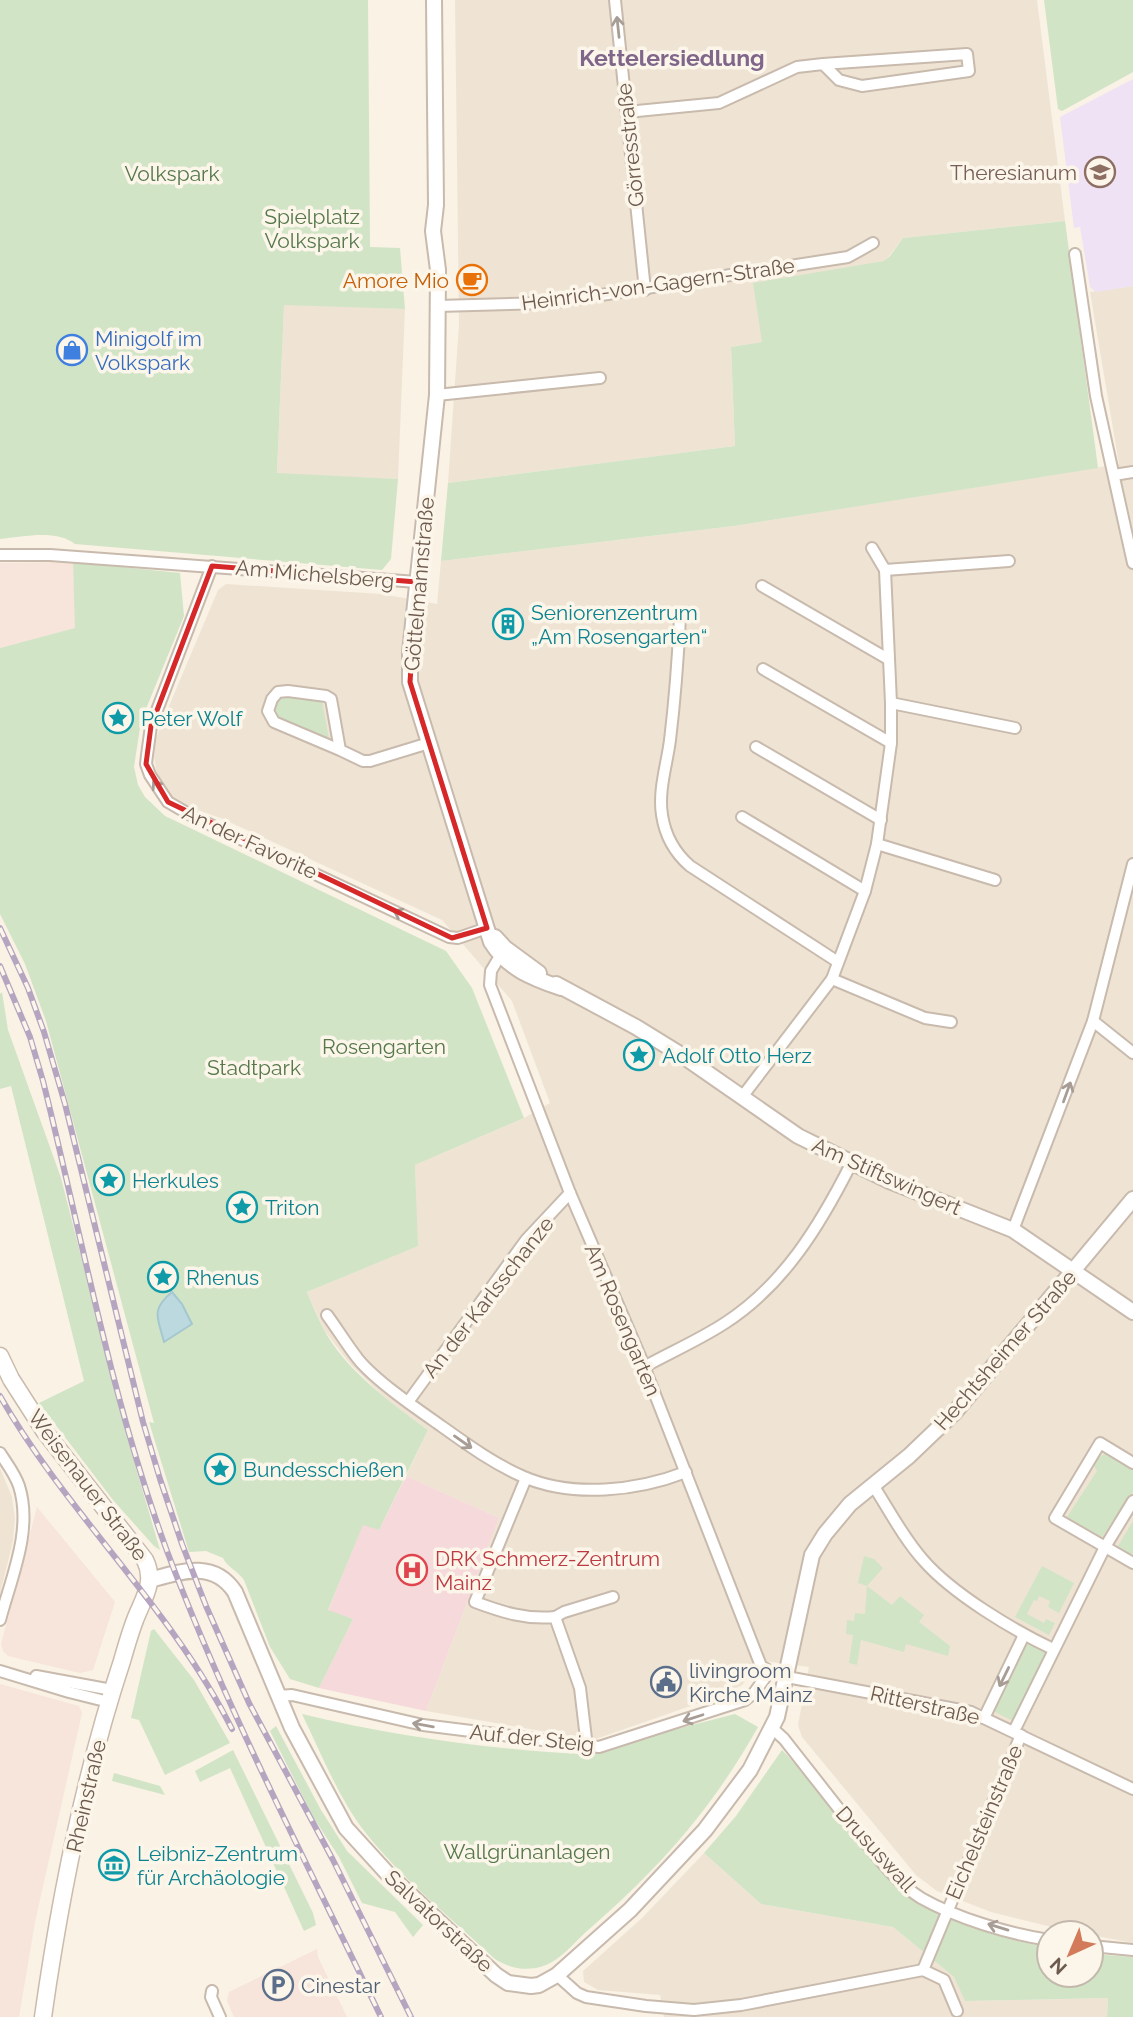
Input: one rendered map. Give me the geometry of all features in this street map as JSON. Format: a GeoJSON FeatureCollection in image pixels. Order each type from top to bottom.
{"type":"FeatureCollection","features":[{"type":"Feature","properties":{"kind":"main road","name":"Weisenauer Straße"},"geometry":{"type":"LineString","coordinates":[[0,1356],[45,1432],[145,1560],[150,1580]]}},
{"type":"Feature","properties":{"kind":"main road","name":"Rheinstraße"},"geometry":{"type":"LineString","coordinates":[[43,2017],[81,1811],[111,1696],[150,1580]]}},
{"type":"Feature","properties":{"kind":"street","name":"Göttelmannstraße"},"geometry":{"type":"LineString","coordinates":[[434,0],[436,205],[433,231],[439,306],[437,395],[409,664],[410,681],[491,942],[502,952]]}},
{"type":"Feature","properties":{"kind":"street","name":"Görresstraße"},"geometry":{"type":"LineString","coordinates":[[615,0],[645,290]]}},
{"type":"Feature","properties":{"kind":"street"},"geometry":{"type":"LineString","coordinates":[[627,113],[719,103],[797,67],[823,64],[967,54],[969,71],[862,86],[839,80],[823,64]]}},
{"type":"Feature","properties":{"kind":"street","name":"Heinrich-von-Gagern-Straße"},"geometry":{"type":"LineString","coordinates":[[439,306],[549,303],[645,290],[848,257],[873,243]]}},
{"type":"Feature","properties":{"kind":"street"},"geometry":{"type":"LineString","coordinates":[[1075,254],[1096,396],[1133,563]]}},
{"type":"Feature","properties":{"kind":"street"},"geometry":{"type":"LineString","coordinates":[[437,395],[600,378]]}},
{"type":"Feature","properties":{"kind":"street"},"geometry":{"type":"LineString","coordinates":[[1114,475],[1133,472]]}},
{"type":"Feature","properties":{"kind":"street"},"geometry":{"type":"LineString","coordinates":[[742,1097],[832,979],[864,891],[877,844],[891,743],[891,704],[885,569],[872,548]]}},
{"type":"Feature","properties":{"kind":"street","name":"Am Michelsberg"},"geometry":{"type":"LineString","coordinates":[[0,555],[50,555],[417,582]]}},
{"type":"Feature","properties":{"kind":"street"},"geometry":{"type":"LineString","coordinates":[[885,569],[1009,561]]}},
{"type":"Feature","properties":{"kind":"street","name":"An der Favorite"},"geometry":{"type":"LineString","coordinates":[[212,566],[151,726],[146,764],[155,784],[168,802],[194,817],[449,937],[458,938],[487,928]]}},
{"type":"Feature","properties":{"kind":"street"},"geometry":{"type":"LineString","coordinates":[[762,586],[888,659]]}},
{"type":"Feature","properties":{"kind":"street"},"geometry":{"type":"LineString","coordinates":[[680,617],[661,812],[668,835],[680,857],[690,866],[838,961]]}},
{"type":"Feature","properties":{"kind":"street"},"geometry":{"type":"LineString","coordinates":[[763,669],[891,743]]}},
{"type":"Feature","properties":{"kind":"street"},"geometry":{"type":"LineString","coordinates":[[340,750],[331,699],[326,696],[278,692],[268,711],[274,722],[340,750],[366,761],[429,743]]}},
{"type":"Feature","properties":{"kind":"street"},"geometry":{"type":"LineString","coordinates":[[891,704],[1015,728]]}},
{"type":"Feature","properties":{"kind":"street"},"geometry":{"type":"LineString","coordinates":[[756,747],[881,820]]}},
{"type":"Feature","properties":{"kind":"street"},"geometry":{"type":"LineString","coordinates":[[742,817],[864,891]]}},
{"type":"Feature","properties":{"kind":"street"},"geometry":{"type":"LineString","coordinates":[[877,844],[995,880]]}},
{"type":"Feature","properties":{"kind":"street"},"geometry":{"type":"LineString","coordinates":[[1013,1230],[1093,1021],[1133,863]]}},
{"type":"Feature","properties":{"kind":"street","name":"Am Stiftswingert"},"geometry":{"type":"LineString","coordinates":[[502,952],[519,972],[561,988],[636,1027],[683,1056],[798,1136],[850,1164],[1013,1230],[1133,1312]]}},
{"type":"Feature","properties":{"kind":"street","name":"Am Rosengarten"},"geometry":{"type":"LineString","coordinates":[[502,952],[491,971],[490,985],[570,1193],[644,1367],[756,1654],[761,1666],[769,1672]]}},
{"type":"Feature","properties":{"kind":"street"},"geometry":{"type":"LineString","coordinates":[[832,979],[925,1018],[951,1022]]}},
{"type":"Feature","properties":{"kind":"street"},"geometry":{"type":"LineString","coordinates":[[1093,1021],[1133,1053]]}},
{"type":"Feature","properties":{"kind":"street"},"geometry":{"type":"LineString","coordinates":[[644,1367],[715,1330],[742,1311],[772,1284],[818,1226],[850,1164]]}},
{"type":"Feature","properties":{"kind":"street","name":"An der Karlsschanze"},"geometry":{"type":"LineString","coordinates":[[408,1402],[526,1240],[570,1193]]}},
{"type":"Feature","properties":{"kind":"street","name":"Hechtsheimer Straße"},"geometry":{"type":"LineString","coordinates":[[787,1677],[812,1555],[838,1515],[948,1420],[1133,1199]]}},
{"type":"Feature","properties":{"kind":"street"},"geometry":{"type":"LineString","coordinates":[[327,1315],[359,1361],[408,1402],[483,1455],[526,1478],[573,1488],[599,1490],[660,1482],[686,1472]]}},
{"type":"Feature","properties":{"kind":"street"},"geometry":{"type":"LineString","coordinates":[[1133,1463],[1100,1443],[1055,1518],[1133,1563]]}},
{"type":"Feature","properties":{"kind":"street"},"geometry":{"type":"LineString","coordinates":[[0,1453],[19,1487],[23,1515],[22,1540],[0,1620]]}},
{"type":"Feature","properties":{"kind":"street"},"geometry":{"type":"LineString","coordinates":[[526,1478],[475,1602],[533,1619],[555,1618],[564,1612],[613,1597]]}},
{"type":"Feature","properties":{"kind":"street"},"geometry":{"type":"LineString","coordinates":[[873,1485],[915,1550],[937,1574],[1024,1635],[1053,1649]]}},
{"type":"Feature","properties":{"kind":"street","name":"Eichelsteinstraße"},"geometry":{"type":"LineString","coordinates":[[923,1969],[1053,1649],[1105,1547],[1133,1501]]}},
{"type":"Feature","properties":{"kind":"street","name":"Salvatorstraße"},"geometry":{"type":"LineString","coordinates":[[150,1580],[173,1573],[197,1571],[213,1572],[225,1579],[235,1592],[304,1751],[346,1828],[387,1873],[496,1975],[519,1986],[539,1985],[557,1975],[630,1910],[705,1830],[750,1770],[772,1728],[787,1677]]}},
{"type":"Feature","properties":{"kind":"street"},"geometry":{"type":"LineString","coordinates":[[555,1618],[580,1688],[587,1746]]}},
{"type":"Feature","properties":{"kind":"street"},"geometry":{"type":"LineString","coordinates":[[984,1718],[1024,1635]]}},
{"type":"Feature","properties":{"kind":"street"},"geometry":{"type":"LineString","coordinates":[[1,1671],[69,1692],[111,1696]]}},
{"type":"Feature","properties":{"kind":"street"},"geometry":{"type":"LineString","coordinates":[[769,1672],[787,1677]]}},
{"type":"Feature","properties":{"kind":"street","name":"Auf der Steig"},"geometry":{"type":"LineString","coordinates":[[278,1696],[292,1695],[424,1725],[599,1748],[741,1702],[754,1693],[769,1672]]}},
{"type":"Feature","properties":{"kind":"street","name":"Ritterstraße"},"geometry":{"type":"LineString","coordinates":[[787,1677],[971,1712],[1133,1789]]}},
{"type":"Feature","properties":{"kind":"street","name":"Drususwall"},"geometry":{"type":"LineString","coordinates":[[772,1728],[900,1881],[921,1897],[948,1910],[989,1925],[1035,1936]]}},
{"type":"Feature","properties":{"kind":"street"},"geometry":{"type":"LineString","coordinates":[[1105,1947],[1133,1950]]}},
{"type":"Feature","properties":{"kind":"street"},"geometry":{"type":"LineString","coordinates":[[557,1975],[577,1993],[586,1997],[694,2010],[741,2005],[923,1969],[944,1980],[957,2011]]}},
{"type":"Feature","properties":{"kind":"street"},"geometry":{"type":"LineString","coordinates":[[212,1991],[211,1997],[220,2017]]}},
{"type":"Feature","properties":{"kind":"highlighted area"},"geometry":{"type":"Polygon","coordinates":[[[212,566],[417,582],[410,682],[487,928],[452,938],[168,802],[146,764],[151,726],[212,566]]]}},
{"type":"Feature","properties":{"kind":"shaded area"},"geometry":{"type":"Polygon","coordinates":[[[455,0],[1037,0],[1065,221],[903,238],[885,261],[850,268],[762,342],[731,347],[735,446],[448,483],[459,324],[455,0]]]}},
{"type":"Feature","properties":{"kind":"shaded area","name":"Theresianum"},"geometry":{"type":"Polygon","coordinates":[[[1133,79],[1133,286],[1096,292],[1090,287],[1080,227],[1074,228],[1060,117],[1133,79]]]}},
{"type":"Feature","properties":{"kind":"shaded area"},"geometry":{"type":"Polygon","coordinates":[[[1133,286],[1133,1943],[1105,1938],[1105,1919],[1035,1919],[1035,1923],[991,1912],[937,1891],[916,1875],[802,1737],[798,1725],[809,1667],[764,1661],[742,1685],[725,1694],[593,1740],[426,1711],[499,1518],[406,1476],[428,1430],[386,1399],[350,1364],[324,1330],[307,1292],[417,1246],[415,1165],[524,1118],[550,1103],[512,1001],[442,920],[223,819],[173,801],[158,781],[154,757],[155,741],[161,725],[218,590],[226,584],[381,594],[437,604],[441,561],[734,526],[1119,464],[1090,292],[1133,286]]]}},
{"type":"Feature","properties":{"kind":"shaded area"},"geometry":{"type":"Polygon","coordinates":[[[284,304],[405,309],[398,479],[277,474],[284,304]]]}},
{"type":"Feature","properties":{"kind":"shaded area"},"geometry":{"type":"Polygon","coordinates":[[[73,562],[76,628],[0,648],[0,563],[73,562]]]}},
{"type":"Feature","properties":{"kind":"shaded area"},"geometry":{"type":"Polygon","coordinates":[[[0,1468],[12,1497],[15,1518],[13,1541],[0,1594],[0,1468]]]}},
{"type":"Feature","properties":{"kind":"shaded area","name":"DRK Schmerz-Zentrum Mainz"},"geometry":{"type":"Polygon","coordinates":[[[406,1476],[499,1518],[426,1711],[319,1688],[353,1619],[328,1611],[363,1524],[379,1530],[406,1476]]]}},
{"type":"Feature","properties":{"kind":"shaded area"},"geometry":{"type":"Polygon","coordinates":[[[37,1507],[115,1602],[93,1670],[80,1673],[8,1656],[3,1651],[1,1644],[37,1507]]]}},
{"type":"Feature","properties":{"kind":"shaded area"},"geometry":{"type":"Polygon","coordinates":[[[0,1684],[79,1706],[82,1713],[35,1922],[19,2017],[0,2017],[0,1684]]]}},
{"type":"Feature","properties":{"kind":"shaded area"},"geometry":{"type":"Polygon","coordinates":[[[704,1853],[761,1904],[893,1927],[954,1977],[966,2001],[1108,1998],[1107,2017],[664,2017],[660,1995],[598,1990],[584,1982],[583,1971],[642,1918],[704,1853]]]}},
{"type":"Feature","properties":{"kind":"shaded area","name":"Cinestar"},"geometry":{"type":"Polygon","coordinates":[[[317,1949],[318,1957],[347,2017],[234,2017],[227,2001],[229,1992],[317,1949]]]}},
{"type":"Feature","properties":{"kind":"green space","name":"Volkspark"},"geometry":{"type":"Polygon","coordinates":[[[0,0],[368,0],[370,247],[400,248],[405,309],[284,305],[277,473],[398,479],[391,559],[382,570],[75,544],[67,539],[49,535],[0,539],[0,0]]]}},
{"type":"Feature","properties":{"kind":"green space"},"geometry":{"type":"Polygon","coordinates":[[[1044,0],[1133,0],[1133,72],[1062,111],[1058,109],[1044,0]]]}},
{"type":"Feature","properties":{"kind":"green space"},"geometry":{"type":"Polygon","coordinates":[[[1065,221],[1098,468],[734,526],[441,561],[448,483],[735,446],[731,347],[762,342],[753,283],[884,261],[903,238],[1065,221]]]}},
{"type":"Feature","properties":{"kind":"green space","name":"Stadtpark"},"geometry":{"type":"Polygon","coordinates":[[[73,562],[180,573],[184,616],[141,721],[134,767],[138,785],[145,797],[165,816],[446,951],[472,988],[524,1118],[415,1165],[418,1246],[307,1292],[323,1328],[343,1357],[370,1384],[428,1430],[379,1530],[363,1525],[328,1610],[353,1619],[319,1688],[290,1679],[270,1647],[242,1577],[223,1558],[206,1551],[189,1552],[149,1422],[154,1423],[46,1021],[25,964],[0,914],[0,648],[75,628],[73,562]]]}},
{"type":"Feature","properties":{"kind":"green space"},"geometry":{"type":"Polygon","coordinates":[[[285,695],[322,701],[329,739],[276,716],[276,704],[285,695]]]}},
{"type":"Feature","properties":{"kind":"green space"},"geometry":{"type":"Polygon","coordinates":[[[2,992],[8,1030],[61,1178],[129,1444],[160,1550],[113,1500],[39,1403],[84,1381],[11,1086],[0,1089],[2,992]]]}},
{"type":"Feature","properties":{"kind":"green space"},"geometry":{"type":"Polygon","coordinates":[[[1105,1454],[1133,1468],[1133,1492],[1102,1537],[1067,1517],[1097,1471],[1093,1464],[1105,1454]]]}},
{"type":"Feature","properties":{"kind":"green space"},"geometry":{"type":"Polygon","coordinates":[[[1133,1521],[1133,1553],[1131,1555],[1118,1546],[1133,1521]]]}},
{"type":"Feature","properties":{"kind":"green space"},"geometry":{"type":"Polygon","coordinates":[[[864,1556],[874,1559],[883,1568],[867,1586],[858,1583],[864,1556]]]}},
{"type":"Feature","properties":{"kind":"green space"},"geometry":{"type":"Polygon","coordinates":[[[1042,1566],[1074,1583],[1059,1613],[1048,1607],[1050,1601],[1039,1596],[1027,1614],[1044,1623],[1046,1619],[1055,1623],[1049,1635],[1015,1617],[1042,1566]]]}},
{"type":"Feature","properties":{"kind":"green space"},"geometry":{"type":"Polygon","coordinates":[[[867,1586],[892,1605],[900,1596],[924,1615],[919,1622],[950,1646],[948,1656],[906,1644],[904,1652],[861,1640],[857,1665],[849,1663],[853,1635],[846,1634],[847,1620],[854,1621],[855,1613],[865,1614],[867,1586]]]}},
{"type":"Feature","properties":{"kind":"green space"},"geometry":{"type":"Polygon","coordinates":[[[154,1629],[194,1680],[230,1743],[165,1775],[139,1720],[131,1718],[151,1631],[154,1629]]]}},
{"type":"Feature","properties":{"kind":"green space"},"geometry":{"type":"Polygon","coordinates":[[[1026,1643],[1046,1653],[1013,1721],[993,1711],[1026,1643]]]}},
{"type":"Feature","properties":{"kind":"green space","name":"Wallgrünanlagen"},"geometry":{"type":"Polygon","coordinates":[[[302,1714],[441,1740],[581,1754],[582,1750],[610,1750],[661,1733],[735,1714],[758,1727],[722,1785],[682,1837],[637,1885],[562,1955],[546,1965],[526,1969],[495,1959],[379,1849],[346,1804],[302,1714]]]}},
{"type":"Feature","properties":{"kind":"green space"},"geometry":{"type":"Polygon","coordinates":[[[276,1726],[321,1810],[347,1851],[423,1925],[413,1937],[395,1912],[362,1903],[339,1857],[312,1815],[270,1731],[276,1726]]]}},
{"type":"Feature","properties":{"kind":"green space"},"geometry":{"type":"Polygon","coordinates":[[[233,1750],[313,1913],[316,1925],[304,1931],[230,1768],[200,1782],[195,1771],[233,1750]]]}},
{"type":"Feature","properties":{"kind":"green space"},"geometry":{"type":"Polygon","coordinates":[[[782,1750],[880,1869],[911,1897],[968,1926],[1035,1944],[1035,1989],[1105,1989],[1105,1955],[1133,1957],[1133,2017],[1107,2017],[1108,1998],[965,2001],[954,1977],[893,1927],[761,1904],[704,1853],[736,1816],[782,1750]]]}},
{"type":"Feature","properties":{"kind":"green space"},"geometry":{"type":"Polygon","coordinates":[[[114,1773],[160,1786],[165,1795],[112,1781],[114,1773]]]}},
{"type":"Feature","properties":{"kind":"water"},"geometry":{"type":"Polygon","coordinates":[[[172,1292],[182,1304],[192,1324],[164,1342],[158,1309],[172,1292]]]}},
{"type":"Feature","properties":{"kind":"railway"},"geometry":{"type":"LineString","coordinates":[[0,928],[28,988],[44,1032],[65,1104],[143,1422],[182,1544],[249,1703],[333,1860],[411,2017]]}},
{"type":"Feature","properties":{"kind":"railway"},"geometry":{"type":"LineString","coordinates":[[0,966],[30,1037],[43,1081],[113,1377],[147,1494],[167,1551],[215,1670],[381,2017]]}},
{"type":"Feature","properties":{"kind":"railway"},"geometry":{"type":"LineString","coordinates":[[0,1396],[56,1481],[179,1642],[232,1729]]}},
{"type":"Feature","properties":{"kind":"place","name":"Theresianum"},"geometry":{"type":"Point","coordinates":[1100,172]}},
{"type":"Feature","properties":{"kind":"place","name":"Amore Mio"},"geometry":{"type":"Point","coordinates":[472,280]}},
{"type":"Feature","properties":{"kind":"place","name":"Minigolf im Volkspark"},"geometry":{"type":"Point","coordinates":[72,350]}},
{"type":"Feature","properties":{"kind":"place","name":"Seniorenzentrum „Am Rosengarten“"},"geometry":{"type":"Point","coordinates":[508,624]}},
{"type":"Feature","properties":{"kind":"place","name":"Peter Wolf"},"geometry":{"type":"Point","coordinates":[118,718]}},
{"type":"Feature","properties":{"kind":"place","name":"Adolf Otto Herz"},"geometry":{"type":"Point","coordinates":[639,1055]}},
{"type":"Feature","properties":{"kind":"place","name":"Herkules"},"geometry":{"type":"Point","coordinates":[109,1180]}},
{"type":"Feature","properties":{"kind":"place","name":"Triton"},"geometry":{"type":"Point","coordinates":[242,1207]}},
{"type":"Feature","properties":{"kind":"place","name":"Rhenus"},"geometry":{"type":"Point","coordinates":[163,1277]}},
{"type":"Feature","properties":{"kind":"place","name":"Bundesschießen"},"geometry":{"type":"Point","coordinates":[220,1469]}},
{"type":"Feature","properties":{"kind":"place","name":"DRK Schmerz-Zentrum Mainz"},"geometry":{"type":"Point","coordinates":[412,1570]}},
{"type":"Feature","properties":{"kind":"place","name":"livingroom Kirche Mainz"},"geometry":{"type":"Point","coordinates":[666,1682]}},
{"type":"Feature","properties":{"kind":"place","name":"Leibniz-Zentrum für Archäologie"},"geometry":{"type":"Point","coordinates":[114,1865]}},
{"type":"Feature","properties":{"kind":"place","name":"Cinestar"},"geometry":{"type":"Point","coordinates":[278,1985]}},
{"type":"Feature","properties":{"kind":"district","name":"Kettelersiedlung"},"geometry":{"type":"Point","coordinates":[672,57]}},
{"type":"Feature","properties":{"kind":"park label","name":"Spielplatz Volkspark"},"geometry":{"type":"Point","coordinates":[312,228]}},
{"type":"Feature","properties":{"kind":"park label","name":"Rosengarten"},"geometry":{"type":"Point","coordinates":[384,1046]}}]}
